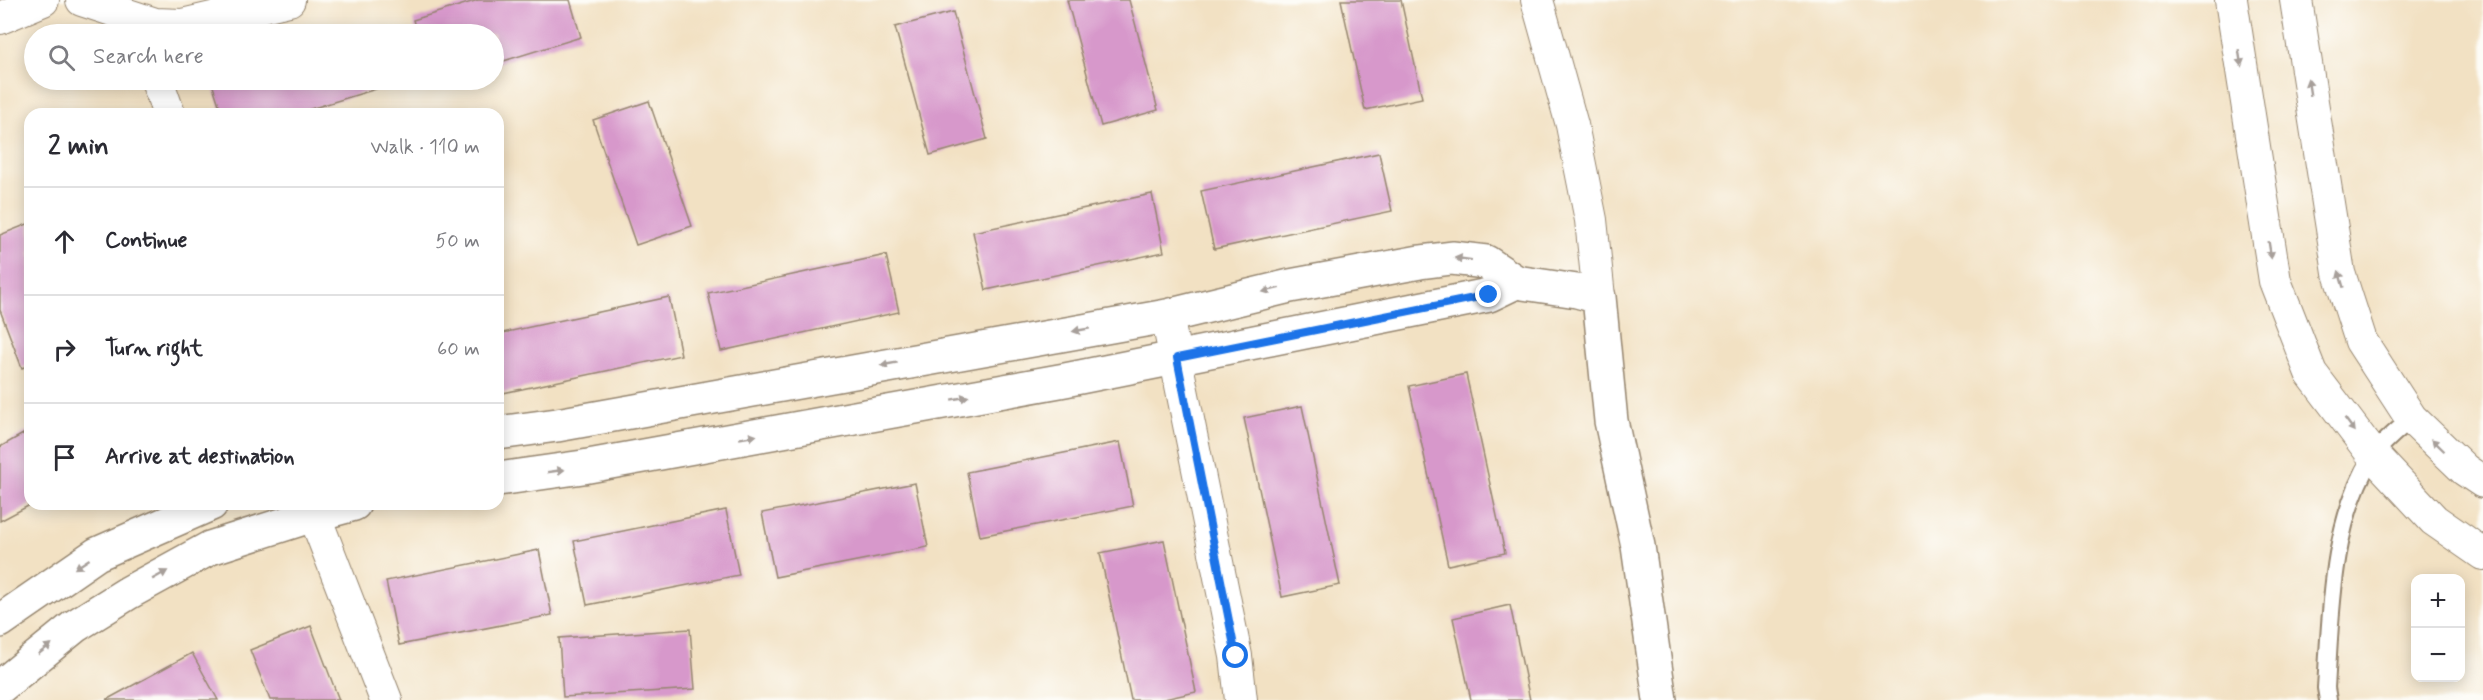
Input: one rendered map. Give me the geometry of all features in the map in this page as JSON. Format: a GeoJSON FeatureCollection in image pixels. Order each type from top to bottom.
{"type":"FeatureCollection","features":[{"type":"Feature","properties":{"kind":"street"},"geometry":{"type":"LineString","coordinates":[[0,18],[43,0]]}},
{"type":"Feature","properties":{"kind":"street"},"geometry":{"type":"LineString","coordinates":[[82,0],[142,18]]}},
{"type":"Feature","properties":{"kind":"street"},"geometry":{"type":"LineString","coordinates":[[186,24],[289,0]]}},
{"type":"Feature","properties":{"kind":"street"},"geometry":{"type":"LineString","coordinates":[[1537,0],[1572,125],[1591,220],[1611,421],[1638,546],[1660,700]]}},
{"type":"Feature","properties":{"kind":"street"},"geometry":{"type":"LineString","coordinates":[[2231,0],[2275,280],[2311,373],[2373,455],[2434,520],[2483,554]]}},
{"type":"Feature","properties":{"kind":"street"},"geometry":{"type":"LineString","coordinates":[[2296,0],[2339,273],[2361,341],[2411,418],[2464,470],[2483,482]]}},
{"type":"Feature","properties":{"kind":"street"},"geometry":{"type":"LineString","coordinates":[[161,90],[167,108]]}},
{"type":"Feature","properties":{"kind":"street"},"geometry":{"type":"LineString","coordinates":[[504,432],[557,425],[1167,316],[1290,286],[1452,258],[1486,262],[1516,282],[1577,291],[1599,297]]}},
{"type":"Feature","properties":{"kind":"street"},"geometry":{"type":"LineString","coordinates":[[504,478],[583,467],[1065,380],[1489,295],[1516,282]]}},
{"type":"Feature","properties":{"kind":"street"},"geometry":{"type":"LineString","coordinates":[[1167,316],[1236,656],[1241,700]]}},
{"type":"Feature","properties":{"kind":"street"},"geometry":{"type":"LineString","coordinates":[[0,621],[97,554],[198,510]]}},
{"type":"Feature","properties":{"kind":"street"},"geometry":{"type":"LineString","coordinates":[[0,687],[75,626],[128,592],[210,548],[308,510]]}},
{"type":"Feature","properties":{"kind":"street"},"geometry":{"type":"LineString","coordinates":[[311,510],[386,700]]}},
{"type":"Feature","properties":{"kind":"lane"},"geometry":{"type":"LineString","coordinates":[[2328,700],[2326,688],[2333,582],[2351,501],[2373,455],[2411,418]]}},
{"type":"Feature","properties":{"kind":"building"},"geometry":{"type":"Polygon","coordinates":[[[478,0],[570,0],[581,37],[504,61],[504,24],[414,24],[413,20],[478,0]]]}},
{"type":"Feature","properties":{"kind":"building"},"geometry":{"type":"Polygon","coordinates":[[[1067,0],[1129,0],[1158,110],[1101,126],[1067,0]]]}},
{"type":"Feature","properties":{"kind":"building"},"geometry":{"type":"Polygon","coordinates":[[[1341,0],[1401,0],[1422,98],[1365,110],[1341,0]]]}},
{"type":"Feature","properties":{"kind":"building"},"geometry":{"type":"Polygon","coordinates":[[[953,12],[987,139],[930,155],[895,27],[953,12]]]}},
{"type":"Feature","properties":{"kind":"building"},"geometry":{"type":"Polygon","coordinates":[[[214,90],[373,90],[314,108],[220,108],[214,90]]]}},
{"type":"Feature","properties":{"kind":"building"},"geometry":{"type":"Polygon","coordinates":[[[649,101],[692,226],[636,245],[593,120],[649,101]]]}},
{"type":"Feature","properties":{"kind":"building"},"geometry":{"type":"Polygon","coordinates":[[[1379,153],[1392,211],[1214,249],[1201,191],[1379,153]]]}},
{"type":"Feature","properties":{"kind":"building"},"geometry":{"type":"Polygon","coordinates":[[[1152,194],[1164,252],[986,290],[973,232],[1152,194]]]}},
{"type":"Feature","properties":{"kind":"building"},"geometry":{"type":"Polygon","coordinates":[[[24,225],[24,367],[22,368],[0,310],[0,235],[24,225]]]}},
{"type":"Feature","properties":{"kind":"building"},"geometry":{"type":"Polygon","coordinates":[[[886,255],[899,312],[721,351],[708,293],[886,255]]]}},
{"type":"Feature","properties":{"kind":"building"},"geometry":{"type":"Polygon","coordinates":[[[669,297],[681,355],[504,393],[504,333],[669,297]]]}},
{"type":"Feature","properties":{"kind":"building"},"geometry":{"type":"Polygon","coordinates":[[[1466,374],[1505,553],[1448,565],[1409,386],[1466,374]]]}},
{"type":"Feature","properties":{"kind":"building"},"geometry":{"type":"Polygon","coordinates":[[[1302,406],[1340,585],[1282,597],[1244,418],[1302,406]]]}},
{"type":"Feature","properties":{"kind":"building"},"geometry":{"type":"Polygon","coordinates":[[[24,433],[24,508],[0,521],[0,447],[24,433]]]}},
{"type":"Feature","properties":{"kind":"building"},"geometry":{"type":"Polygon","coordinates":[[[1120,442],[1133,506],[980,536],[967,472],[1120,442]]]}},
{"type":"Feature","properties":{"kind":"building"},"geometry":{"type":"Polygon","coordinates":[[[915,483],[928,547],[775,577],[762,513],[915,483]]]}},
{"type":"Feature","properties":{"kind":"building"},"geometry":{"type":"Polygon","coordinates":[[[726,510],[739,575],[587,605],[574,541],[726,510]]]}},
{"type":"Feature","properties":{"kind":"building"},"geometry":{"type":"Polygon","coordinates":[[[1164,540],[1196,692],[1160,700],[1131,700],[1100,553],[1164,540]]]}},
{"type":"Feature","properties":{"kind":"building"},"geometry":{"type":"Polygon","coordinates":[[[539,550],[552,615],[399,645],[386,581],[539,550]]]}},
{"type":"Feature","properties":{"kind":"building"},"geometry":{"type":"Polygon","coordinates":[[[1510,605],[1530,700],[1471,700],[1453,618],[1510,605]]]}},
{"type":"Feature","properties":{"kind":"building"},"geometry":{"type":"Polygon","coordinates":[[[311,626],[339,700],[270,700],[250,650],[311,626]]]}},
{"type":"Feature","properties":{"kind":"building"},"geometry":{"type":"Polygon","coordinates":[[[690,629],[695,689],[563,697],[559,638],[690,629]]]}},
{"type":"Feature","properties":{"kind":"building"},"geometry":{"type":"Polygon","coordinates":[[[192,653],[218,700],[106,700],[192,653]]]}},
{"type":"Feature","properties":{"kind":"route"},"geometry":{"type":"LineString","coordinates":[[1236,656],[1177,358],[1489,295]]}}]}
